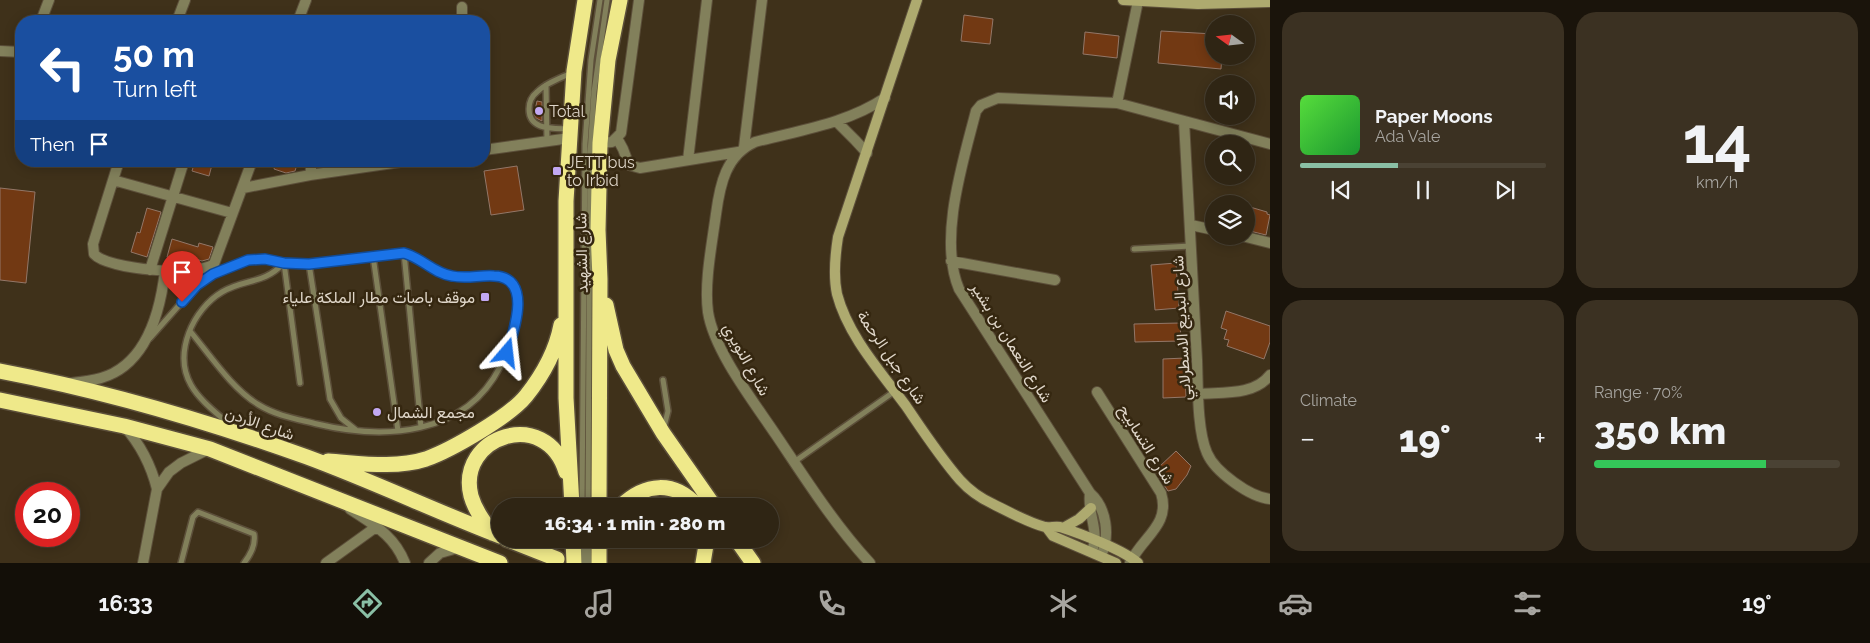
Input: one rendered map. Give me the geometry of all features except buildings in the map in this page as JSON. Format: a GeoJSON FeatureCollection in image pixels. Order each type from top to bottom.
{"type":"FeatureCollection","features":[{"type":"Feature","properties":{"kind":"highway","name":"شارع الشهيد"},"geometry":{"type":"LineString","coordinates":[[574,498],[566,398],[566,200],[574,71],[585,0]]}},
{"type":"Feature","properties":{"kind":"highway","name":"شارع الشهيد"},"geometry":{"type":"LineString","coordinates":[[599,498],[600,279],[598,230],[600,143],[607,69],[620,0]]}},
{"type":"Feature","properties":{"kind":"highway"},"geometry":{"type":"LineString","coordinates":[[600,279],[619,358],[663,433],[708,498]]}},
{"type":"Feature","properties":{"kind":"highway"},"geometry":{"type":"LineString","coordinates":[[312,459],[368,464],[396,464],[425,459],[472,436],[525,398],[539,378],[551,357],[559,335],[566,287]]}},
{"type":"Feature","properties":{"kind":"highway","name":"شارع الأردن"},"geometry":{"type":"LineString","coordinates":[[0,371],[64,384],[155,407],[237,433],[312,459],[491,533]]}},
{"type":"Feature","properties":{"kind":"highway"},"geometry":{"type":"LineString","coordinates":[[0,400],[124,426],[210,449],[500,563]]}},
{"type":"Feature","properties":{"kind":"highway"},"geometry":{"type":"LineString","coordinates":[[491,525],[473,501],[469,481],[472,468],[478,456],[484,449],[504,436],[528,435],[552,446],[560,454],[573,498]]}},
{"type":"Feature","properties":{"kind":"highway"},"geometry":{"type":"LineString","coordinates":[[632,498],[641,491],[660,487],[668,488],[688,498]]}},
{"type":"Feature","properties":{"kind":"highway","name":"شارع الأردن"},"geometry":{"type":"LineString","coordinates":[[529,548],[557,559]]}},
{"type":"Feature","properties":{"kind":"highway"},"geometry":{"type":"LineString","coordinates":[[573,548],[574,563]]}},
{"type":"Feature","properties":{"kind":"highway"},"geometry":{"type":"LineString","coordinates":[[598,548],[599,563]]}},
{"type":"Feature","properties":{"kind":"highway"},"geometry":{"type":"LineString","coordinates":[[703,563],[706,548]]}},
{"type":"Feature","properties":{"kind":"highway"},"geometry":{"type":"LineString","coordinates":[[742,548],[753,563]]}},
{"type":"Feature","properties":{"kind":"street"},"geometry":{"type":"LineString","coordinates":[[43,15],[49,0]]}},
{"type":"Feature","properties":{"kind":"street"},"geometry":{"type":"LineString","coordinates":[[179,15],[185,0]]}},
{"type":"Feature","properties":{"kind":"street"},"geometry":{"type":"LineString","coordinates":[[300,15],[306,0]]}},
{"type":"Feature","properties":{"kind":"street"},"geometry":{"type":"LineString","coordinates":[[600,143],[606,144],[617,138],[622,126],[639,0]]}},
{"type":"Feature","properties":{"kind":"street"},"geometry":{"type":"LineString","coordinates":[[688,160],[707,0]]}},
{"type":"Feature","properties":{"kind":"street"},"geometry":{"type":"LineString","coordinates":[[741,149],[762,0]]}},
{"type":"Feature","properties":{"kind":"street","name":"شارع جبل الرحمة"},"geometry":{"type":"LineString","coordinates":[[917,0],[838,237],[835,275],[840,301],[855,335],[959,479],[968,488],[992,504],[1047,528],[1053,536],[1116,563]]}},
{"type":"Feature","properties":{"kind":"street"},"geometry":{"type":"LineString","coordinates":[[1123,0],[1198,4],[1270,2]]}},
{"type":"Feature","properties":{"kind":"street"},"geometry":{"type":"LineString","coordinates":[[1118,103],[1138,1]]}},
{"type":"Feature","properties":{"kind":"street"},"geometry":{"type":"LineString","coordinates":[[462,7],[462,15]]}},
{"type":"Feature","properties":{"kind":"street"},"geometry":{"type":"LineString","coordinates":[[0,51],[15,52]]}},
{"type":"Feature","properties":{"kind":"street"},"geometry":{"type":"LineString","coordinates":[[617,138],[629,165],[634,168],[646,168],[741,149],[755,142],[837,122],[862,111],[884,98]]}},
{"type":"Feature","properties":{"kind":"street","name":"شارع النعمان بن بشير"},"geometry":{"type":"LineString","coordinates":[[1106,546],[1107,533],[1102,510],[1097,498],[1090,493],[959,289],[951,260],[950,246],[953,215],[962,164],[978,108],[993,99],[1006,98],[1118,103],[1270,144]]}},
{"type":"Feature","properties":{"kind":"street","name":"شارع البديع الاسطرلابي"},"geometry":{"type":"LineString","coordinates":[[1184,121],[1201,427],[1204,443],[1208,455],[1220,470],[1242,487],[1270,499]]}},
{"type":"Feature","properties":{"kind":"street"},"geometry":{"type":"LineString","coordinates":[[837,122],[867,153]]}},
{"type":"Feature","properties":{"kind":"street"},"geometry":{"type":"LineString","coordinates":[[490,149],[547,141],[570,134]]}},
{"type":"Feature","properties":{"kind":"street","name":"شارع النويري"},"geometry":{"type":"LineString","coordinates":[[741,149],[727,169],[717,206],[708,283],[708,312],[716,338],[725,357],[752,401],[855,546],[870,563]]}},
{"type":"Feature","properties":{"kind":"street"},"geometry":{"type":"LineString","coordinates":[[117,167],[93,244],[94,254],[98,259],[109,264],[165,271],[204,269],[211,267],[216,262],[250,167]]}},
{"type":"Feature","properties":{"kind":"street"},"geometry":{"type":"LineString","coordinates":[[150,270],[182,167]]}},
{"type":"Feature","properties":{"kind":"street"},"geometry":{"type":"LineString","coordinates":[[310,175],[311,167]]}},
{"type":"Feature","properties":{"kind":"street"},"geometry":{"type":"LineString","coordinates":[[243,188],[365,167]]}},
{"type":"Feature","properties":{"kind":"street"},"geometry":{"type":"LineString","coordinates":[[113,180],[232,213]]}},
{"type":"Feature","properties":{"kind":"street"},"geometry":{"type":"LineString","coordinates":[[1191,225],[1205,228]]}},
{"type":"Feature","properties":{"kind":"street"},"geometry":{"type":"LineString","coordinates":[[1255,239],[1270,242]]}},
{"type":"Feature","properties":{"kind":"street"},"geometry":{"type":"LineString","coordinates":[[951,260],[1054,280]]}},
{"type":"Feature","properties":{"kind":"street"},"geometry":{"type":"LineString","coordinates":[[64,384],[101,378],[118,371],[132,360],[150,331],[160,302],[165,271]]}},
{"type":"Feature","properties":{"kind":"street"},"geometry":{"type":"LineString","coordinates":[[1199,394],[1246,390],[1258,386],[1270,375]]}},
{"type":"Feature","properties":{"kind":"street","name":"شارع التسابيح"},"geometry":{"type":"LineString","coordinates":[[1097,392],[1161,493],[1164,503],[1164,512],[1159,522],[1133,561]]}},
{"type":"Feature","properties":{"kind":"street"},"geometry":{"type":"LineString","coordinates":[[124,426],[135,438],[144,454],[153,472],[157,489],[143,563]]}},
{"type":"Feature","properties":{"kind":"street"},"geometry":{"type":"LineString","coordinates":[[157,489],[170,472],[181,462],[210,449]]}},
{"type":"Feature","properties":{"kind":"street","name":"شارع النعمان بن بشير"},"geometry":{"type":"LineString","coordinates":[[1090,493],[1089,501],[1097,554]]}},
{"type":"Feature","properties":{"kind":"street"},"geometry":{"type":"LineString","coordinates":[[332,496],[395,543],[405,563]]}},
{"type":"Feature","properties":{"kind":"street"},"geometry":{"type":"LineString","coordinates":[[1063,528],[1079,519],[1091,508]]}},
{"type":"Feature","properties":{"kind":"street","name":"شارع جبل الرحمة"},"geometry":{"type":"LineString","coordinates":[[1047,528],[1058,526],[1096,541],[1133,561]]}},
{"type":"Feature","properties":{"kind":"street"},"geometry":{"type":"LineString","coordinates":[[326,563],[376,527]]}},
{"type":"Feature","properties":{"kind":"street"},"geometry":{"type":"LineString","coordinates":[[1097,554],[1106,546]]}},
{"type":"Feature","properties":{"kind":"street"},"geometry":{"type":"LineString","coordinates":[[429,563],[440,553],[461,547]]}},
{"type":"Feature","properties":{"kind":"lane"},"geometry":{"type":"LineString","coordinates":[[575,498],[585,144],[591,60],[600,0]]}},
{"type":"Feature","properties":{"kind":"lane"},"geometry":{"type":"LineString","coordinates":[[588,498],[590,154],[594,92],[607,0]]}},
{"type":"Feature","properties":{"kind":"lane"},"geometry":{"type":"LineString","coordinates":[[570,134],[538,126],[532,122],[529,104],[532,96],[546,85],[574,71]]}},
{"type":"Feature","properties":{"kind":"lane"},"geometry":{"type":"LineString","coordinates":[[546,85],[547,141]]}},
{"type":"Feature","properties":{"kind":"lane"},"geometry":{"type":"LineString","coordinates":[[1134,249],[1191,246]]}},
{"type":"Feature","properties":{"kind":"lane"},"geometry":{"type":"LineString","coordinates":[[404,253],[421,427]]}},
{"type":"Feature","properties":{"kind":"lane"},"geometry":{"type":"LineString","coordinates":[[143,345],[197,285],[227,267],[253,259],[309,264],[404,253],[412,255],[438,272],[449,276],[460,278],[501,276],[513,284],[517,290],[514,332],[507,353],[486,389],[473,403],[457,414],[440,422],[398,431],[358,432],[288,417],[259,405],[235,385],[190,331]]}},
{"type":"Feature","properties":{"kind":"lane"},"geometry":{"type":"LineString","coordinates":[[373,256],[398,431]]}},
{"type":"Feature","properties":{"kind":"lane"},"geometry":{"type":"LineString","coordinates":[[237,433],[197,394],[191,385],[185,365],[186,343],[190,331],[203,308],[222,292],[234,286],[266,278],[284,263]]}},
{"type":"Feature","properties":{"kind":"lane"},"geometry":{"type":"LineString","coordinates":[[284,263],[300,383]]}},
{"type":"Feature","properties":{"kind":"lane"},"geometry":{"type":"LineString","coordinates":[[309,264],[330,399],[341,418],[358,432]]}},
{"type":"Feature","properties":{"kind":"lane"},"geometry":{"type":"LineString","coordinates":[[663,380],[668,411],[663,433]]}},
{"type":"Feature","properties":{"kind":"lane"},"geometry":{"type":"LineString","coordinates":[[794,462],[895,391]]}},
{"type":"Feature","properties":{"kind":"lane"},"geometry":{"type":"LineString","coordinates":[[181,563],[194,517],[198,512],[254,534],[256,542],[250,556],[244,563]]}},
{"type":"Feature","properties":{"kind":"lane"},"geometry":{"type":"LineString","coordinates":[[583,548],[584,563]]}},
{"type":"Feature","properties":{"kind":"lane"},"geometry":{"type":"LineString","coordinates":[[589,563],[594,548]]}},
{"type":"Feature","properties":{"kind":"place","name":"Total"},"geometry":{"type":"Point","coordinates":[539,111]}},
{"type":"Feature","properties":{"kind":"place","name":"JETT bus to Irbid"},"geometry":{"type":"Point","coordinates":[557,171]}},
{"type":"Feature","properties":{"kind":"place","name":"موقف باصات مطار الملكة علياء"},"geometry":{"type":"Point","coordinates":[485,297]}},
{"type":"Feature","properties":{"kind":"place","name":"مجمع الشمال"},"geometry":{"type":"Point","coordinates":[377,412]}},
{"type":"Feature","properties":{"kind":"route"},"geometry":{"type":"LineString","coordinates":[[182,302],[197,285],[213,274],[248,260],[265,259],[284,263],[309,264],[396,252],[404,253],[420,259],[438,272],[449,276],[460,278],[501,276],[508,279],[517,290],[517,311],[514,332],[507,353]]}}]}
